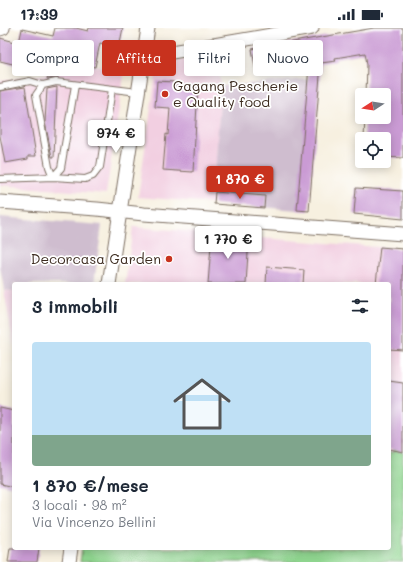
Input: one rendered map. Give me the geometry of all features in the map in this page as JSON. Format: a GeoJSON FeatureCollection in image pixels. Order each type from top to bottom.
{"type":"FeatureCollection","features":[{"type":"Feature","properties":{"kind":"street"},"geometry":{"type":"LineString","coordinates":[[146,40],[148,28]]}},
{"type":"Feature","properties":{"kind":"street"},"geometry":{"type":"LineString","coordinates":[[176,51],[312,28]]}},
{"type":"Feature","properties":{"kind":"street"},"geometry":{"type":"LineString","coordinates":[[109,282],[140,76]]}},
{"type":"Feature","properties":{"kind":"street"},"geometry":{"type":"LineString","coordinates":[[0,202],[403,234]]}},
{"type":"Feature","properties":{"kind":"street"},"geometry":{"type":"LineString","coordinates":[[69,562],[71,550]]}},
{"type":"Feature","properties":{"kind":"lane"},"geometry":{"type":"LineString","coordinates":[[0,87],[30,81],[43,85],[56,82],[138,92]]}},
{"type":"Feature","properties":{"kind":"lane"},"geometry":{"type":"LineString","coordinates":[[43,85],[36,95],[49,167],[53,177]]}},
{"type":"Feature","properties":{"kind":"lane"},"geometry":{"type":"LineString","coordinates":[[53,177],[61,168],[75,85]]}},
{"type":"Feature","properties":{"kind":"lane"},"geometry":{"type":"LineString","coordinates":[[0,179],[53,177],[85,179],[93,176],[100,167],[112,89]]}},
{"type":"Feature","properties":{"kind":"shaded area"},"geometry":{"type":"Polygon","coordinates":[[[184,59],[184,76],[219,76],[221,86],[213,203],[138,197],[156,76],[176,76],[176,61],[184,59]]]}},
{"type":"Feature","properties":{"kind":"shaded area"},"geometry":{"type":"Polygon","coordinates":[[[102,66],[102,76],[124,76],[106,194],[0,185],[0,81],[33,76],[94,76],[94,67],[102,66]]]}},
{"type":"Feature","properties":{"kind":"shaded area"},"geometry":{"type":"Polygon","coordinates":[[[320,78],[309,211],[213,203],[221,86],[320,78]]]}},
{"type":"Feature","properties":{"kind":"shaded area"},"geometry":{"type":"Polygon","coordinates":[[[0,217],[102,225],[94,282],[12,282],[12,291],[4,290],[0,266],[0,217]]]}},
{"type":"Feature","properties":{"kind":"shaded area","name":"Decorcasa Garden"},"geometry":{"type":"Polygon","coordinates":[[[133,227],[212,233],[208,282],[125,282],[133,227]]]}},
{"type":"Feature","properties":{"kind":"shaded area"},"geometry":{"type":"Polygon","coordinates":[[[249,237],[403,249],[403,452],[393,450],[393,453],[391,452],[391,282],[246,282],[249,237]]]}},
{"type":"Feature","properties":{"kind":"shaded area","name":"Decorcasa Garden"},"geometry":{"type":"Polygon","coordinates":[[[4,290],[12,291],[12,336],[4,290]]]}},
{"type":"Feature","properties":{"kind":"green space"},"geometry":{"type":"Polygon","coordinates":[[[393,450],[403,452],[403,562],[80,562],[82,550],[391,550],[391,452],[393,453],[393,450]]]}},
{"type":"Feature","properties":{"kind":"building"},"geometry":{"type":"Polygon","coordinates":[[[55,28],[76,28],[88,31],[89,28],[123,28],[120,40],[102,40],[95,67],[94,40],[20,40],[22,29],[53,36],[55,28]]]}},
{"type":"Feature","properties":{"kind":"building"},"geometry":{"type":"Polygon","coordinates":[[[374,28],[403,28],[403,158],[391,157],[391,132],[364,132],[365,124],[391,124],[391,88],[366,88],[367,64],[365,53],[335,58],[336,61],[323,63],[323,40],[304,40],[374,28]]]}},
{"type":"Feature","properties":{"kind":"building"},"geometry":{"type":"Polygon","coordinates":[[[0,38],[12,41],[12,64],[0,61],[0,38]]]}},
{"type":"Feature","properties":{"kind":"building"},"geometry":{"type":"Polygon","coordinates":[[[48,76],[58,76],[58,78],[47,79],[48,76]]]}},
{"type":"Feature","properties":{"kind":"building"},"geometry":{"type":"Polygon","coordinates":[[[308,76],[320,76],[309,211],[297,210],[308,76]]]}},
{"type":"Feature","properties":{"kind":"building"},"geometry":{"type":"Polygon","coordinates":[[[157,81],[174,82],[174,86],[198,88],[193,172],[163,170],[170,108],[155,107],[157,81]]]}},
{"type":"Feature","properties":{"kind":"building"},"geometry":{"type":"Polygon","coordinates":[[[25,87],[36,156],[28,156],[28,159],[5,163],[0,136],[0,91],[25,87]]]}},
{"type":"Feature","properties":{"kind":"building"},"geometry":{"type":"Polygon","coordinates":[[[57,87],[54,157],[52,157],[45,122],[47,89],[57,87]]]}},
{"type":"Feature","properties":{"kind":"building"},"geometry":{"type":"Polygon","coordinates":[[[356,188],[403,191],[403,219],[354,214],[356,188]]]}},
{"type":"Feature","properties":{"kind":"building"},"geometry":{"type":"Polygon","coordinates":[[[215,192],[265,196],[264,208],[214,204],[215,192]]]}},
{"type":"Feature","properties":{"kind":"building"},"geometry":{"type":"Polygon","coordinates":[[[212,233],[249,237],[246,282],[208,282],[212,233]]]}},
{"type":"Feature","properties":{"kind":"building"},"geometry":{"type":"Polygon","coordinates":[[[380,247],[403,249],[403,350],[391,349],[391,282],[376,282],[380,247]]]}},
{"type":"Feature","properties":{"kind":"building"},"geometry":{"type":"Polygon","coordinates":[[[267,267],[304,270],[303,282],[266,282],[267,267]]]}},
{"type":"Feature","properties":{"kind":"building"},"geometry":{"type":"Polygon","coordinates":[[[391,381],[403,383],[403,452],[391,449],[391,381]]]}},
{"type":"Feature","properties":{"kind":"building"},"geometry":{"type":"Polygon","coordinates":[[[0,408],[12,411],[12,487],[0,484],[0,408]]]}},
{"type":"Feature","properties":{"kind":"building"},"geometry":{"type":"Polygon","coordinates":[[[10,548],[12,548],[12,550],[39,550],[37,562],[8,562],[10,548]]]}},
{"type":"Feature","properties":{"kind":"place","name":"Gagang Pescherie e Quality food"},"geometry":{"type":"Point","coordinates":[165,94]}},
{"type":"Feature","properties":{"kind":"place","name":"Decorcasa Garden"},"geometry":{"type":"Point","coordinates":[169,259]}}]}
